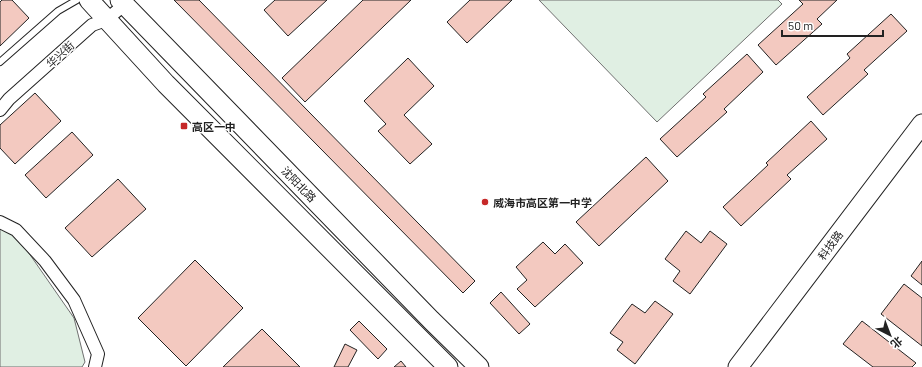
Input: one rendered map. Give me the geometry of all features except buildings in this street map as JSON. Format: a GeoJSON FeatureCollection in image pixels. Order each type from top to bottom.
{"type":"FeatureCollection","features":[{"type":"Feature","properties":{"kind":"main road"},"geometry":{"type":"LineString","coordinates":[[89,0],[166,84],[448,367]]}},
{"type":"Feature","properties":{"kind":"main road","name":"沈阳北路"},"geometry":{"type":"LineString","coordinates":[[122,2],[431,320],[479,367]]}},
{"type":"Feature","properties":{"kind":"main road","name":"科技路"},"geometry":{"type":"LineString","coordinates":[[738,367],[922,124]]}},
{"type":"Feature","properties":{"kind":"street","name":"华兴街"},"geometry":{"type":"LineString","coordinates":[[0,110],[9,99],[92,25],[106,20],[122,2]]}},
{"type":"Feature","properties":{"kind":"street"},"geometry":{"type":"LineString","coordinates":[[0,222],[16,230],[45,261],[74,300],[98,354],[95,367]]}},
{"type":"Feature","properties":{"kind":"lane"},"geometry":{"type":"LineString","coordinates":[[0,62],[58,11],[77,0]]}},
{"type":"Feature","properties":{"kind":"green space"},"geometry":{"type":"Polygon","coordinates":[[[539,0],[778,0],[782,4],[657,122],[539,0]]]}},
{"type":"Feature","properties":{"kind":"green space"},"geometry":{"type":"Polygon","coordinates":[[[0,226],[17,236],[74,318],[85,362],[82,367],[0,367],[0,226]]]}},
{"type":"Feature","properties":{"kind":"place","name":"高区一中"},"geometry":{"type":"Point","coordinates":[184,126]}},
{"type":"Feature","properties":{"kind":"place","name":"威海市高区第一中学"},"geometry":{"type":"Point","coordinates":[485,202]}}]}
